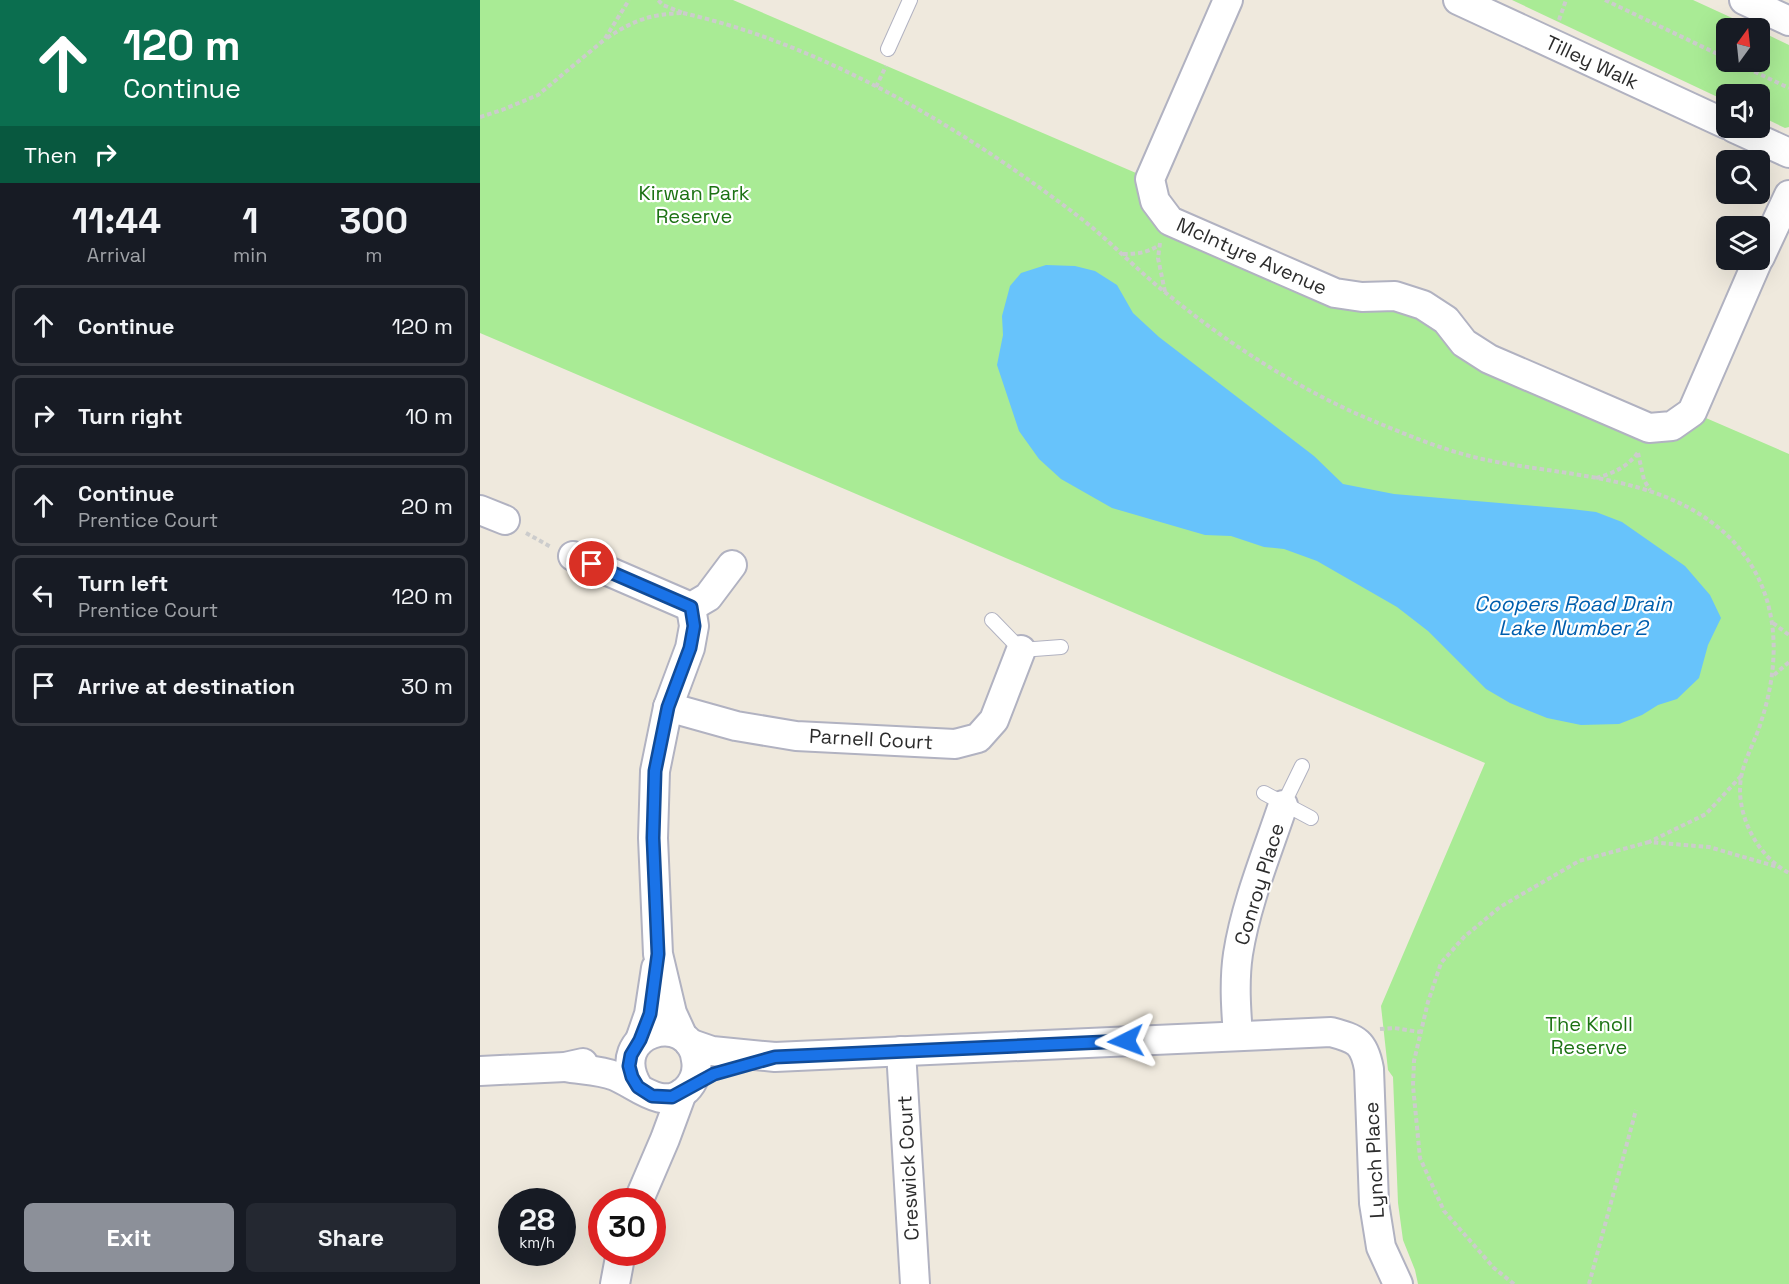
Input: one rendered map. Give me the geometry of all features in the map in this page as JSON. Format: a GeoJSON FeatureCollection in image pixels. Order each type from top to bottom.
{"type":"FeatureCollection","features":[{"type":"Feature","properties":{"kind":"street","name":"McIntyre Avenue"},"geometry":{"type":"LineString","coordinates":[[1228,0],[1150,179],[1155,201],[1170,221],[1335,293],[1362,297],[1395,296],[1423,305],[1446,320],[1464,343],[1489,359],[1649,428],[1672,426],[1692,412],[1754,270]]}},
{"type":"Feature","properties":{"kind":"street","name":"Tilley Walk"},"geometry":{"type":"LineString","coordinates":[[1458,0],[1716,119]]}},
{"type":"Feature","properties":{"kind":"street"},"geometry":{"type":"LineString","coordinates":[[1744,0],[1789,21]]}},
{"type":"Feature","properties":{"kind":"street"},"geometry":{"type":"LineString","coordinates":[[1756,138],[1789,153]]}},
{"type":"Feature","properties":{"kind":"street","name":"McIntyre Avenue"},"geometry":{"type":"LineString","coordinates":[[1770,235],[1789,195]]}},
{"type":"Feature","properties":{"kind":"street"},"geometry":{"type":"LineString","coordinates":[[573,556],[691,607]]}},
{"type":"Feature","properties":{"kind":"street"},"geometry":{"type":"LineString","coordinates":[[691,607],[708,597],[732,565]]}},
{"type":"Feature","properties":{"kind":"street"},"geometry":{"type":"LineString","coordinates":[[642,1188],[651,1138],[650,1114],[629,1066],[631,1055],[650,1014],[658,954],[653,838],[655,771],[668,707],[690,648],[694,626],[691,607]]}},
{"type":"Feature","properties":{"kind":"street","name":"Parnell Court"},"geometry":{"type":"LineString","coordinates":[[668,707],[736,726],[796,736],[956,744],[978,738],[994,720],[1021,651]]}},
{"type":"Feature","properties":{"kind":"street","name":"Conroy Place"},"geometry":{"type":"LineString","coordinates":[[1238,1036],[1235,996],[1238,954],[1274,799]]}},
{"type":"Feature","properties":{"kind":"street"},"geometry":{"type":"LineString","coordinates":[[644,1188],[684,1091],[693,1082],[696,1072],[695,1052],[672,1013],[658,954]]}},
{"type":"Feature","properties":{"kind":"street"},"geometry":{"type":"LineString","coordinates":[[480,1071],[565,1067],[611,1056],[650,1034],[661,1031],[672,1032],[712,1052],[775,1057],[1331,1032],[1354,1038]]}},
{"type":"Feature","properties":{"kind":"street","name":"Lynch Place"},"geometry":{"type":"LineString","coordinates":[[1354,1038],[1366,1052],[1369,1069],[1374,1203],[1381,1247],[1398,1284]]}},
{"type":"Feature","properties":{"kind":"street","name":"Creswick Court"},"geometry":{"type":"LineString","coordinates":[[901,1052],[915,1284]]}},
{"type":"Feature","properties":{"kind":"street"},"geometry":{"type":"LineString","coordinates":[[565,1067],[613,1075],[652,1096],[662,1098],[672,1097],[714,1074],[775,1057]]}},
{"type":"Feature","properties":{"kind":"street"},"geometry":{"type":"LineString","coordinates":[[615,1284],[618,1266]]}},
{"type":"Feature","properties":{"kind":"lane"},"geometry":{"type":"LineString","coordinates":[[888,49],[910,0]]}},
{"type":"Feature","properties":{"kind":"lane"},"geometry":{"type":"LineString","coordinates":[[992,620],[1021,651],[1061,647]]}},
{"type":"Feature","properties":{"kind":"lane"},"geometry":{"type":"LineString","coordinates":[[1274,799],[1302,766]]}},
{"type":"Feature","properties":{"kind":"lane","name":"Conroy Place"},"geometry":{"type":"LineString","coordinates":[[1274,799],[1311,818]]}},
{"type":"Feature","properties":{"kind":"path"},"geometry":{"type":"LineString","coordinates":[[604,40],[629,0]]}},
{"type":"Feature","properties":{"kind":"path"},"geometry":{"type":"LineString","coordinates":[[658,0],[663,5],[683,13],[724,22],[828,63],[944,124],[1019,172],[1087,223],[1165,292],[1245,351],[1301,385],[1359,414],[1416,438],[1477,458],[1651,490],[1679,501],[1707,519],[1730,539],[1751,564],[1773,622],[1775,649],[1773,676],[1761,722],[1742,775],[1740,802],[1748,826],[1762,849],[1779,867]]}},
{"type":"Feature","properties":{"kind":"path"},"geometry":{"type":"LineString","coordinates":[[1605,0],[1716,53]]}},
{"type":"Feature","properties":{"kind":"path"},"geometry":{"type":"LineString","coordinates":[[480,117],[538,94],[604,40],[628,24],[662,13],[683,13]]}},
{"type":"Feature","properties":{"kind":"path"},"geometry":{"type":"LineString","coordinates":[[1755,72],[1789,88]]}},
{"type":"Feature","properties":{"kind":"path"},"geometry":{"type":"LineString","coordinates":[[1123,254],[1137,254],[1159,245],[1159,272],[1165,292]]}},
{"type":"Feature","properties":{"kind":"path"},"geometry":{"type":"LineString","coordinates":[[1595,478],[1612,474],[1638,453],[1644,480],[1651,490]]}},
{"type":"Feature","properties":{"kind":"path"},"geometry":{"type":"LineString","coordinates":[[492,515],[547,545],[573,556]]}},
{"type":"Feature","properties":{"kind":"path"},"geometry":{"type":"LineString","coordinates":[[1773,622],[1789,635]]}},
{"type":"Feature","properties":{"kind":"path"},"geometry":{"type":"LineString","coordinates":[[1773,676],[1789,662]]}},
{"type":"Feature","properties":{"kind":"path"},"geometry":{"type":"LineString","coordinates":[[1514,1284],[1494,1268],[1444,1211],[1420,1158],[1413,1086],[1414,1061],[1428,1002],[1441,963],[1464,937],[1500,907],[1579,861],[1649,842],[1706,814],[1742,775]]}},
{"type":"Feature","properties":{"kind":"path"},"geometry":{"type":"LineString","coordinates":[[1649,842],[1709,847],[1779,867],[1789,873]]}},
{"type":"Feature","properties":{"kind":"path"},"geometry":{"type":"LineString","coordinates":[[1354,1038],[1394,1028],[1420,1032]]}},
{"type":"Feature","properties":{"kind":"path"},"geometry":{"type":"LineString","coordinates":[[1589,1284],[1636,1110]]}},
{"type":"Feature","properties":{"kind":"green space","name":"Kirwan Park Reserve"},"geometry":{"type":"Polygon","coordinates":[[[480,0],[733,0],[1150,179],[1155,201],[1335,293],[1395,296],[1464,343],[1649,428],[1692,412],[1789,454],[1789,1284],[1418,1284],[1403,1240],[1398,1203],[1393,1077],[1388,1070],[1381,1006],[1485,763],[480,333],[480,0]]]}},
{"type":"Feature","properties":{"kind":"green space"},"geometry":{"type":"Polygon","coordinates":[[[1512,0],[1693,0],[1732,18],[1716,18],[1716,72],[1770,72],[1770,36],[1789,45],[1789,127],[1785,128],[1770,121],[1770,84],[1716,84],[1716,96],[1512,0]]]}},
{"type":"Feature","properties":{"kind":"water","name":"Coopers Road Drain Lake Number 2"},"geometry":{"type":"Polygon","coordinates":[[[1046,265],[1075,266],[1095,271],[1117,285],[1133,313],[1159,337],[1314,456],[1343,484],[1394,494],[1596,512],[1622,522],[1685,566],[1710,595],[1721,618],[1708,645],[1699,678],[1677,699],[1658,705],[1642,715],[1619,724],[1581,725],[1547,718],[1510,703],[1486,689],[1428,631],[1397,607],[1317,561],[1284,549],[1264,547],[1231,536],[1205,535],[1112,508],[1061,479],[1039,459],[1019,431],[997,365],[1003,335],[1002,316],[1010,286],[1021,273],[1046,265]]]}},
{"type":"Feature","properties":{"kind":"route"},"geometry":{"type":"LineString","coordinates":[[592,564],[691,607],[694,626],[690,648],[668,707],[655,771],[653,838],[658,954],[650,1014],[640,1040],[631,1055],[629,1066],[632,1077],[643,1092],[662,1098],[672,1097],[714,1074],[775,1057],[1126,1041]]}},
{"type":"Feature","properties":{"kind":"park label","name":"The Knoll Reserve"},"geometry":{"type":"Point","coordinates":[1589,1036]}}]}
